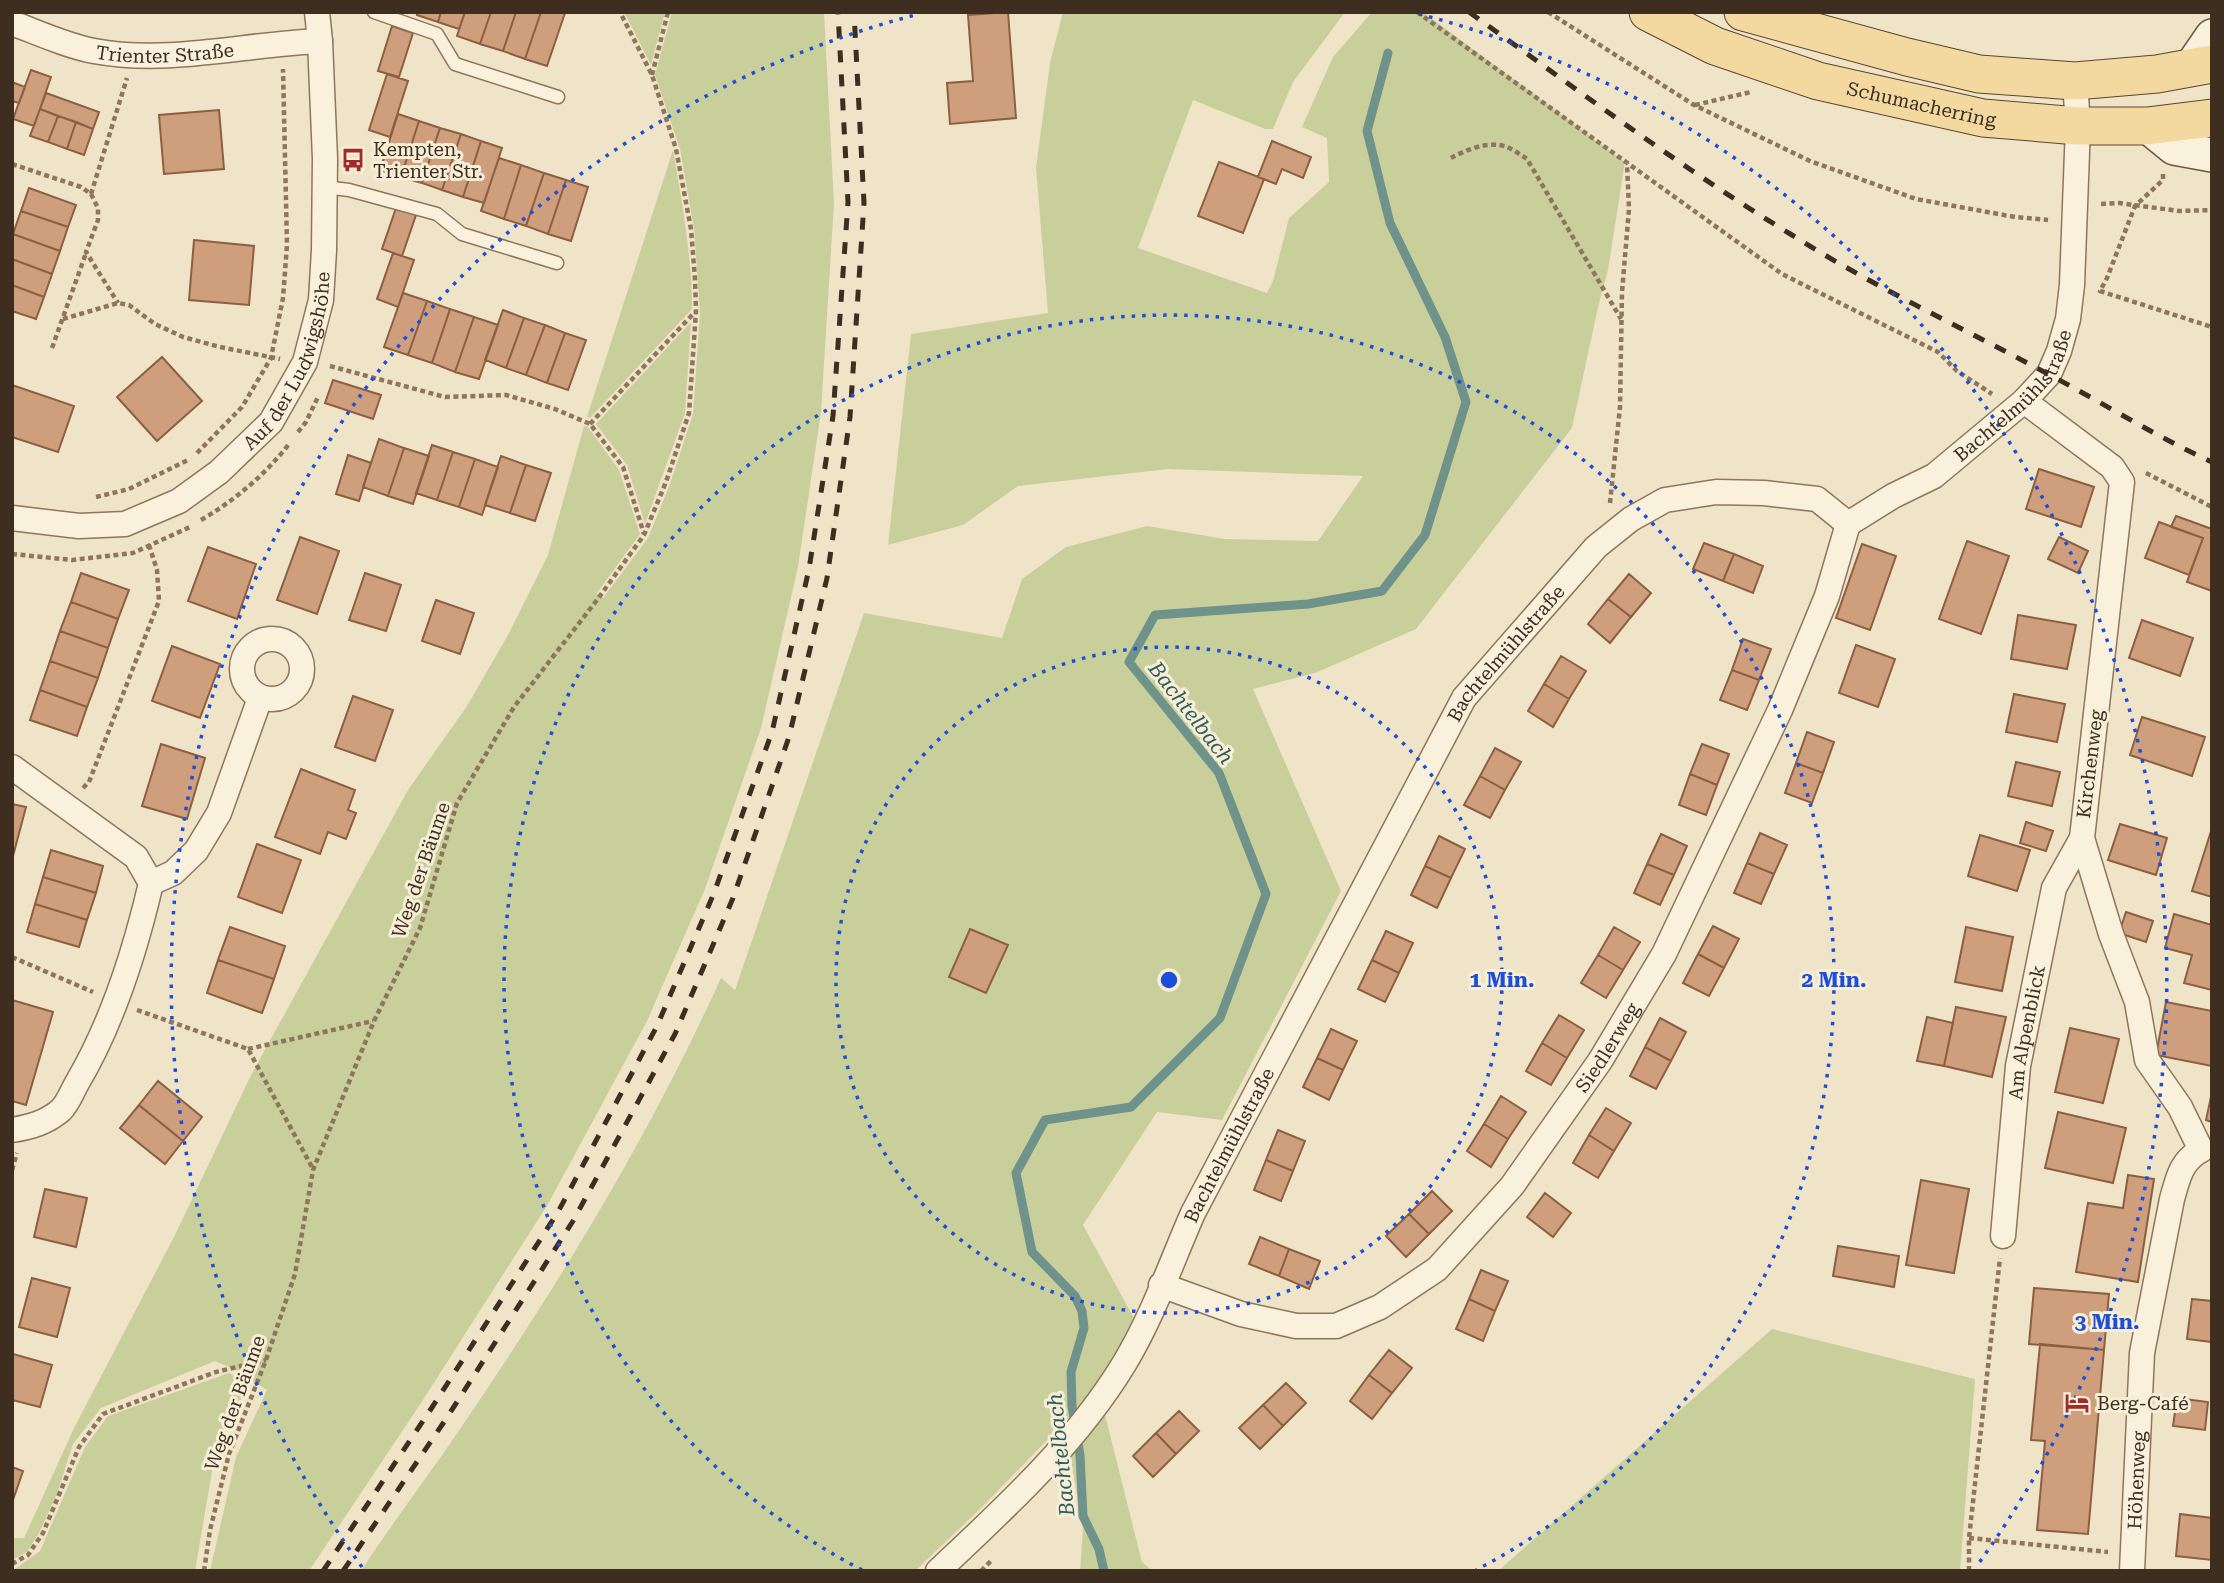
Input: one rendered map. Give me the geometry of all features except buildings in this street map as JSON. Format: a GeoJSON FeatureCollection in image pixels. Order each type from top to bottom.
{"type":"FeatureCollection","features":[{"type":"Feature","properties":{"kind":"main road","name":"Schumacherring"},"geometry":{"type":"LineString","coordinates":[[1648,12],[1715,46],[1818,81],[1983,118],[2078,126],[2147,126],[2212,118]]}},
{"type":"Feature","properties":{"kind":"main road","name":"Schumacherring"},"geometry":{"type":"LineString","coordinates":[[1743,12],[1979,74],[2075,81],[2157,74],[2201,66]]}},
{"type":"Feature","properties":{"kind":"street","name":"Auf der Ludwigshöhe"},"geometry":{"type":"LineString","coordinates":[[12,518],[79,526],[125,524],[179,500],[219,472],[271,422],[305,362],[321,300],[325,159],[317,12]]}},
{"type":"Feature","properties":{"kind":"street","name":"Trienter Straße"},"geometry":{"type":"LineString","coordinates":[[12,23],[92,51],[133,56],[176,55],[320,41]]}},
{"type":"Feature","properties":{"kind":"street"},"geometry":{"type":"LineString","coordinates":[[2201,66],[2212,36]]}},
{"type":"Feature","properties":{"kind":"street","name":"Bachtelmühlstraße"},"geometry":{"type":"LineString","coordinates":[[938,1571],[1061,1448],[1095,1407],[1124,1364],[1152,1314],[1161,1285],[1193,1213],[1464,698],[1596,547],[1631,519],[1665,500],[1716,492],[1764,493],[1818,499],[1848,524],[1934,475],[2024,401],[2049,374],[2068,319],[2072,285],[2078,126],[2075,81]]}},
{"type":"Feature","properties":{"kind":"street"},"geometry":{"type":"LineString","coordinates":[[2147,126],[2174,148],[2212,155]]}},
{"type":"Feature","properties":{"kind":"street"},"geometry":{"type":"LineString","coordinates":[[2024,401],[2112,467],[2122,482]]}},
{"type":"Feature","properties":{"kind":"street","name":"Kirchenweg"},"geometry":{"type":"LineString","coordinates":[[2122,482],[2082,838],[2111,933],[2137,1002],[2147,1060],[2180,1107],[2206,1151]]}},
{"type":"Feature","properties":{"kind":"street","name":"Siedlerweg"},"geometry":{"type":"LineString","coordinates":[[1161,1285],[1241,1314],[1296,1326],[1336,1326],[1380,1307],[1437,1269],[1513,1186],[1600,1061],[1664,954],[1780,710],[1827,596],[1848,524]]}},
{"type":"Feature","properties":{"kind":"street"},"geometry":{"type":"LineString","coordinates":[[151,883],[173,873],[196,851],[219,813],[260,698]]}},
{"type":"Feature","properties":{"kind":"street"},"geometry":{"type":"LineString","coordinates":[[12,767],[136,857],[151,883],[140,932],[116,1002],[87,1067],[62,1109],[40,1124],[12,1130]]}},
{"type":"Feature","properties":{"kind":"street","name":"Am Alpenblick"},"geometry":{"type":"LineString","coordinates":[[2003,1236],[2018,1066],[2054,888],[2082,838]]}},
{"type":"Feature","properties":{"kind":"street","name":"Höhenweg"},"geometry":{"type":"LineString","coordinates":[[2132,1563],[2142,1353],[2172,1199],[2189,1157],[2206,1151]]}},
{"type":"Feature","properties":{"kind":"lane"},"geometry":{"type":"LineString","coordinates":[[374,12],[437,34],[455,64],[558,97]]}},
{"type":"Feature","properties":{"kind":"lane"},"geometry":{"type":"LineString","coordinates":[[324,187],[349,190],[437,214],[462,234],[557,263]]}},
{"type":"Feature","properties":{"kind":"path","name":"Weg der Bäume"},"geometry":{"type":"LineString","coordinates":[[204,1571],[229,1454],[266,1360],[295,1274],[313,1170],[374,1021],[420,928],[457,803],[513,707],[644,535],[666,482],[689,413],[696,311],[691,229],[676,149],[652,75],[620,12]]}},
{"type":"Feature","properties":{"kind":"path"},"geometry":{"type":"LineString","coordinates":[[652,75],[668,12]]}},
{"type":"Feature","properties":{"kind":"path"},"geometry":{"type":"LineString","coordinates":[[1417,12],[1782,274],[1938,352],[1957,371],[1992,394],[1983,404]]}},
{"type":"Feature","properties":{"kind":"path"},"geometry":{"type":"LineString","coordinates":[[1548,12],[1694,105],[1810,161],[1916,199],[2015,217],[2074,223],[2080,212],[2093,204],[2119,204],[2179,211],[2212,210]]}},
{"type":"Feature","properties":{"kind":"path"},"geometry":{"type":"LineString","coordinates":[[88,499],[129,489],[193,457],[242,407],[271,358],[283,298],[286,245],[282,43]]}},
{"type":"Feature","properties":{"kind":"path"},"geometry":{"type":"LineString","coordinates":[[91,194],[133,56]]}},
{"type":"Feature","properties":{"kind":"path"},"geometry":{"type":"LineString","coordinates":[[1451,158],[1468,149],[1505,146],[1527,159],[1622,320]]}},
{"type":"Feature","properties":{"kind":"path"},"geometry":{"type":"LineString","coordinates":[[1596,547],[1610,502],[1620,407],[1629,209],[1628,163]]}},
{"type":"Feature","properties":{"kind":"path"},"geometry":{"type":"LineString","coordinates":[[12,164],[81,187],[91,194],[98,208],[98,220],[52,348]]}},
{"type":"Feature","properties":{"kind":"path"},"geometry":{"type":"LineString","coordinates":[[2163,169],[2163,180],[2135,206],[2100,290],[2212,327]]}},
{"type":"Feature","properties":{"kind":"path"},"geometry":{"type":"LineString","coordinates":[[86,253],[118,303]]}},
{"type":"Feature","properties":{"kind":"path"},"geometry":{"type":"LineString","coordinates":[[63,319],[118,303],[129,305],[155,324],[183,337],[271,358],[333,366],[445,397],[506,396],[555,409],[590,424],[623,467],[644,535]]}},
{"type":"Feature","properties":{"kind":"path"},"geometry":{"type":"LineString","coordinates":[[590,424],[696,311]]}},
{"type":"Feature","properties":{"kind":"path"},"geometry":{"type":"LineString","coordinates":[[328,377],[335,354]]}},
{"type":"Feature","properties":{"kind":"path"},"geometry":{"type":"LineString","coordinates":[[298,432],[306,422],[322,388]]}},
{"type":"Feature","properties":{"kind":"path"},"geometry":{"type":"LineString","coordinates":[[12,554],[72,560],[133,553],[150,547],[232,502],[274,464],[290,443]]}},
{"type":"Feature","properties":{"kind":"path"},"geometry":{"type":"LineString","coordinates":[[2122,482],[2146,473],[2212,507]]}},
{"type":"Feature","properties":{"kind":"path"},"geometry":{"type":"LineString","coordinates":[[64,805],[89,782],[159,601],[157,570]]}},
{"type":"Feature","properties":{"kind":"path"},"geometry":{"type":"LineString","coordinates":[[12,957],[116,1002],[248,1049],[374,1021]]}},
{"type":"Feature","properties":{"kind":"path"},"geometry":{"type":"LineString","coordinates":[[248,1049],[313,1170]]}},
{"type":"Feature","properties":{"kind":"path"},"geometry":{"type":"LineString","coordinates":[[1969,1571],[1969,1538],[2003,1236]]}},
{"type":"Feature","properties":{"kind":"path"},"geometry":{"type":"LineString","coordinates":[[12,1564],[28,1555],[43,1533],[79,1447],[103,1414],[216,1372],[266,1360]]}},
{"type":"Feature","properties":{"kind":"path"},"geometry":{"type":"LineString","coordinates":[[1969,1538],[2132,1563]]}},
{"type":"Feature","properties":{"kind":"green space"},"geometry":{"type":"Polygon","coordinates":[[[624,12],[665,12],[651,65],[624,12]]]}},
{"type":"Feature","properties":{"kind":"green space"},"geometry":{"type":"Polygon","coordinates":[[[672,12],[824,12],[834,203],[821,412],[798,567],[761,728],[705,889],[647,1021],[548,1204],[421,1403],[309,1571],[210,1571],[236,1457],[267,1390],[215,1361],[101,1408],[73,1444],[57,1494],[39,1533],[27,1552],[12,1560],[12,1538],[24,1538],[74,1428],[175,1235],[251,1075],[408,790],[467,706],[508,635],[548,555],[584,426],[588,427],[619,470],[640,534],[597,593],[603,598],[648,538],[670,484],[693,414],[700,313],[694,229],[680,149],[655,75],[672,12]]]}},
{"type":"Feature","properties":{"kind":"green space"},"geometry":{"type":"Polygon","coordinates":[[[1063,12],[1345,12],[1293,82],[1273,129],[1265,129],[1193,100],[1138,248],[1267,293],[1273,281],[1289,218],[1329,182],[1327,138],[1302,127],[1333,57],[1372,12],[1423,12],[1625,162],[1608,270],[1572,428],[1416,629],[1315,673],[1253,689],[1341,891],[1222,1120],[1157,1112],[1083,1225],[1136,1322],[1129,1346],[1065,1422],[915,1571],[361,1571],[495,1377],[566,1267],[663,1096],[721,978],[735,990],[864,613],[1002,638],[1022,579],[1066,547],[1147,526],[1225,539],[1318,541],[1363,476],[1168,469],[1018,486],[963,525],[888,545],[911,334],[1048,313],[1036,168],[1050,63],[1063,12]]]}},
{"type":"Feature","properties":{"kind":"green space"},"geometry":{"type":"Polygon","coordinates":[[[673,150],[688,249],[692,309],[590,418],[587,417],[673,150]]]}},
{"type":"Feature","properties":{"kind":"green space"},"geometry":{"type":"Polygon","coordinates":[[[691,322],[685,413],[645,524],[627,465],[596,424],[691,322]]]}},
{"type":"Feature","properties":{"kind":"green space"},"geometry":{"type":"Polygon","coordinates":[[[1772,1329],[1975,1379],[1960,1571],[1498,1571],[1772,1329]]]}},
{"type":"Feature","properties":{"kind":"green space"},"geometry":{"type":"Polygon","coordinates":[[[229,1373],[248,1384],[215,1454],[195,1571],[12,1571],[40,1551],[85,1447],[108,1416],[229,1373]]]}},
{"type":"Feature","properties":{"kind":"green space"},"geometry":{"type":"Polygon","coordinates":[[[1105,1415],[1142,1562],[1153,1571],[1080,1571],[1083,1530],[1070,1455],[1105,1415]]]}},
{"type":"Feature","properties":{"kind":"waterway","name":"Bachtelbach"},"geometry":{"type":"LineString","coordinates":[[1104,1571],[1099,1549],[1083,1516],[1080,1455],[1072,1406],[1071,1372],[1084,1328],[1082,1311],[1075,1296],[1032,1252],[1016,1173],[1045,1120],[1131,1107],[1220,1018],[1266,894],[1219,773],[1129,662],[1155,615],[1308,604],[1382,591],[1425,535],[1466,402],[1445,337],[1390,223],[1367,131],[1388,53]]}},
{"type":"Feature","properties":{"kind":"railway"},"geometry":{"type":"LineString","coordinates":[[323,1571],[558,1212],[657,1026],[714,893],[772,732],[809,569],[833,416],[848,202],[838,12]]}},
{"type":"Feature","properties":{"kind":"railway"},"geometry":{"type":"LineString","coordinates":[[343,1571],[446,1419],[573,1221],[675,1034],[733,898],[789,737],[827,578],[850,417],[864,203],[854,12]]}},
{"type":"Feature","properties":{"kind":"railway"},"geometry":{"type":"LineString","coordinates":[[1469,12],[1669,155],[1823,254],[2212,462]]}},
{"type":"Feature","properties":{"kind":"place","name":"Kempten, Trienter Str."},"geometry":{"type":"Point","coordinates":[353,160]}},
{"type":"Feature","properties":{"kind":"place","name":"Berg-Café"},"geometry":{"type":"Point","coordinates":[2077,1403]}}]}
